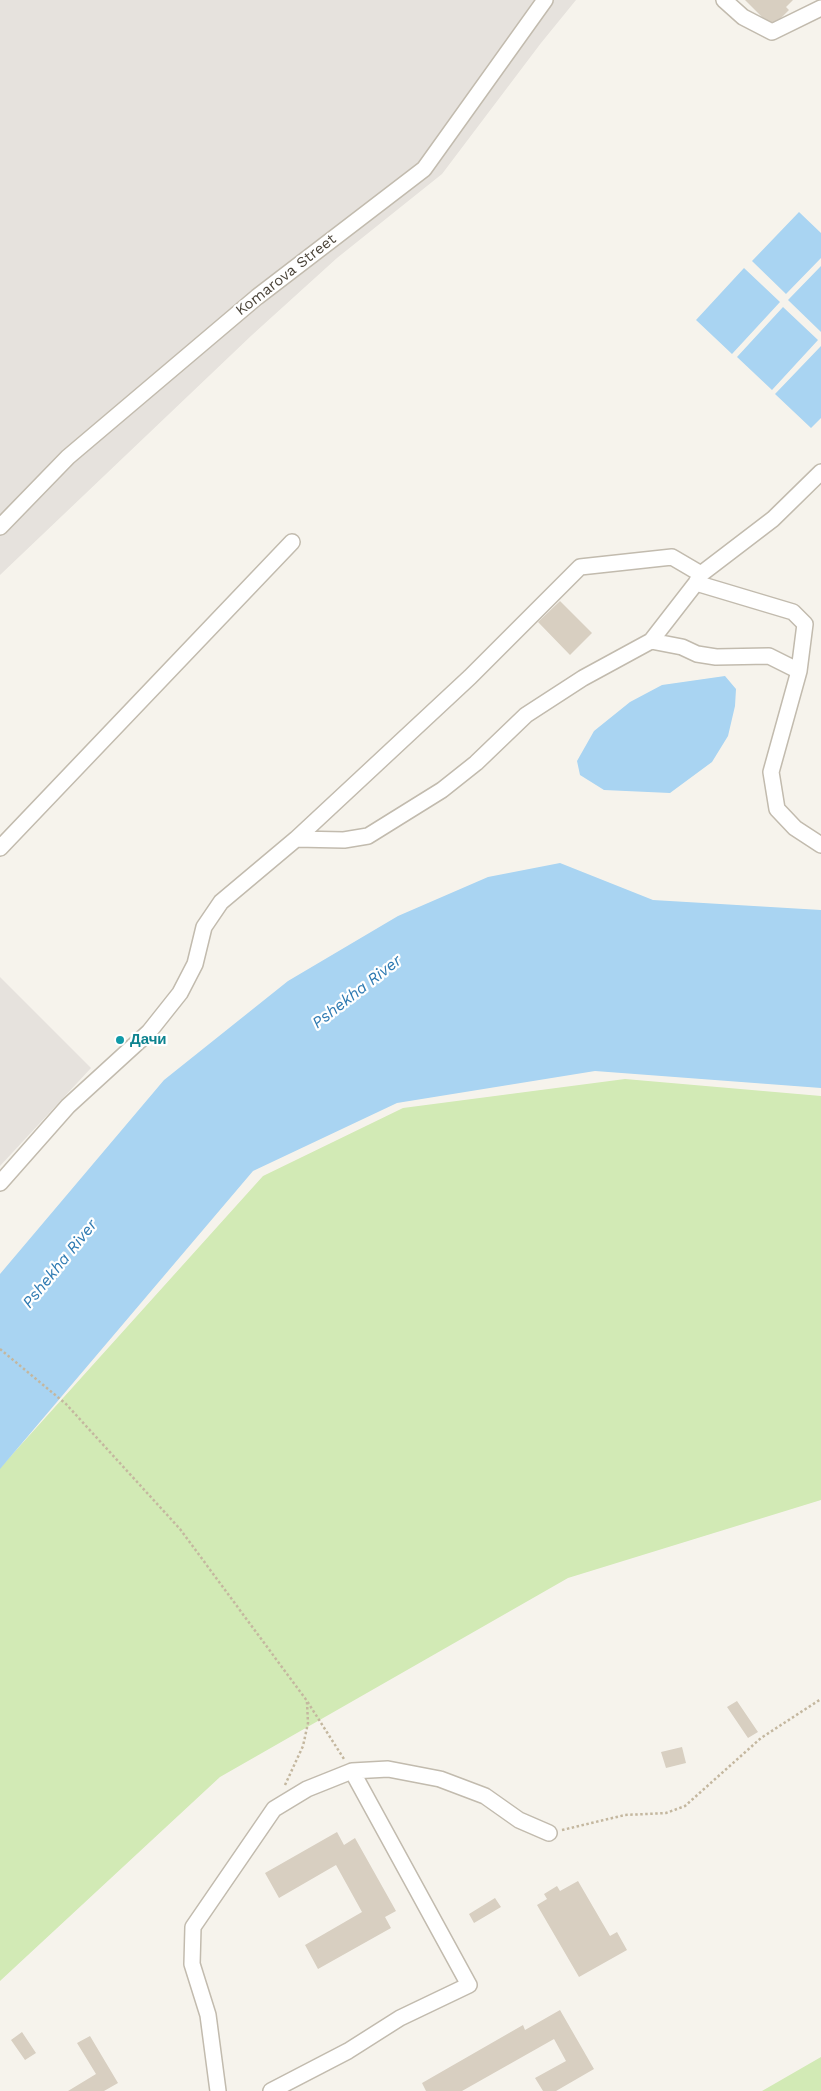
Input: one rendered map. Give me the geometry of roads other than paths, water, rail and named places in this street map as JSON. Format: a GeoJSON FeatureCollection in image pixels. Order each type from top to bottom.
{"type":"FeatureCollection","features":[{"type":"Feature","properties":{"kind":"lane","name":"Komarova Street"},"geometry":{"type":"LineString","coordinates":[[0,527],[68,457],[257,297],[424,169],[545,0]]}},
{"type":"Feature","properties":{"kind":"lane"},"geometry":{"type":"LineString","coordinates":[[724,0],[744,17],[772,32],[821,8]]}},
{"type":"Feature","properties":{"kind":"lane"},"geometry":{"type":"LineString","coordinates":[[296,839],[344,840],[368,836],[442,790],[476,763],[526,716],[583,678],[651,642],[699,578],[773,519],[821,472]]}},
{"type":"Feature","properties":{"kind":"lane"},"geometry":{"type":"LineString","coordinates":[[0,848],[292,542]]}},
{"type":"Feature","properties":{"kind":"lane"},"geometry":{"type":"LineString","coordinates":[[0,1183],[68,1106],[149,1032],[180,992],[194,964],[204,927],[221,902],[296,839],[463,683],[580,567],[672,557],[699,578],[793,612],[805,624],[799,671],[771,772],[777,809],[795,828],[821,845]]}},
{"type":"Feature","properties":{"kind":"lane"},"geometry":{"type":"LineString","coordinates":[[651,642],[682,647],[697,654],[716,657],[769,656],[799,671]]}},
{"type":"Feature","properties":{"kind":"lane"},"geometry":{"type":"LineString","coordinates":[[218,2091],[208,2015],[192,1964],[193,1927],[274,1809],[307,1789],[352,1771],[388,1769],[440,1779],[485,1796],[519,1820],[549,1833]]}},
{"type":"Feature","properties":{"kind":"lane"},"geometry":{"type":"LineString","coordinates":[[271,2091],[348,2052],[400,2018],[469,1985],[352,1771]]}},
{"type":"Feature","properties":{"kind":"water"},"geometry":{"type":"Polygon","coordinates":[[[799,212],[821,233],[821,258],[786,294],[752,261],[799,212]]]}},
{"type":"Feature","properties":{"kind":"water"},"geometry":{"type":"Polygon","coordinates":[[[821,266],[821,332],[788,300],[821,266]]]}},
{"type":"Feature","properties":{"kind":"water"},"geometry":{"type":"Polygon","coordinates":[[[744,268],[780,302],[732,354],[696,320],[744,268]]]}},
{"type":"Feature","properties":{"kind":"water"},"geometry":{"type":"Polygon","coordinates":[[[783,307],[818,340],[772,390],[737,357],[783,307]]]}},
{"type":"Feature","properties":{"kind":"water"},"geometry":{"type":"Polygon","coordinates":[[[821,346],[821,418],[811,428],[775,394],[821,346]]]}},
{"type":"Feature","properties":{"kind":"water"},"geometry":{"type":"Polygon","coordinates":[[[725,676],[736,689],[735,706],[728,736],[712,762],[670,793],[604,790],[580,775],[577,761],[594,731],[630,702],[662,685],[725,676]]]}},
{"type":"Feature","properties":{"kind":"water","name":"Pshekha River"},"geometry":{"type":"Polygon","coordinates":[[[560,863],[653,900],[821,910],[821,1088],[595,1071],[397,1103],[253,1171],[0,1469],[0,1274],[164,1080],[288,981],[398,916],[488,877],[560,863]]]}},
{"type":"Feature","properties":{"kind":"place","name":"Дачи"},"geometry":{"type":"Point","coordinates":[120,1040]}}]}
